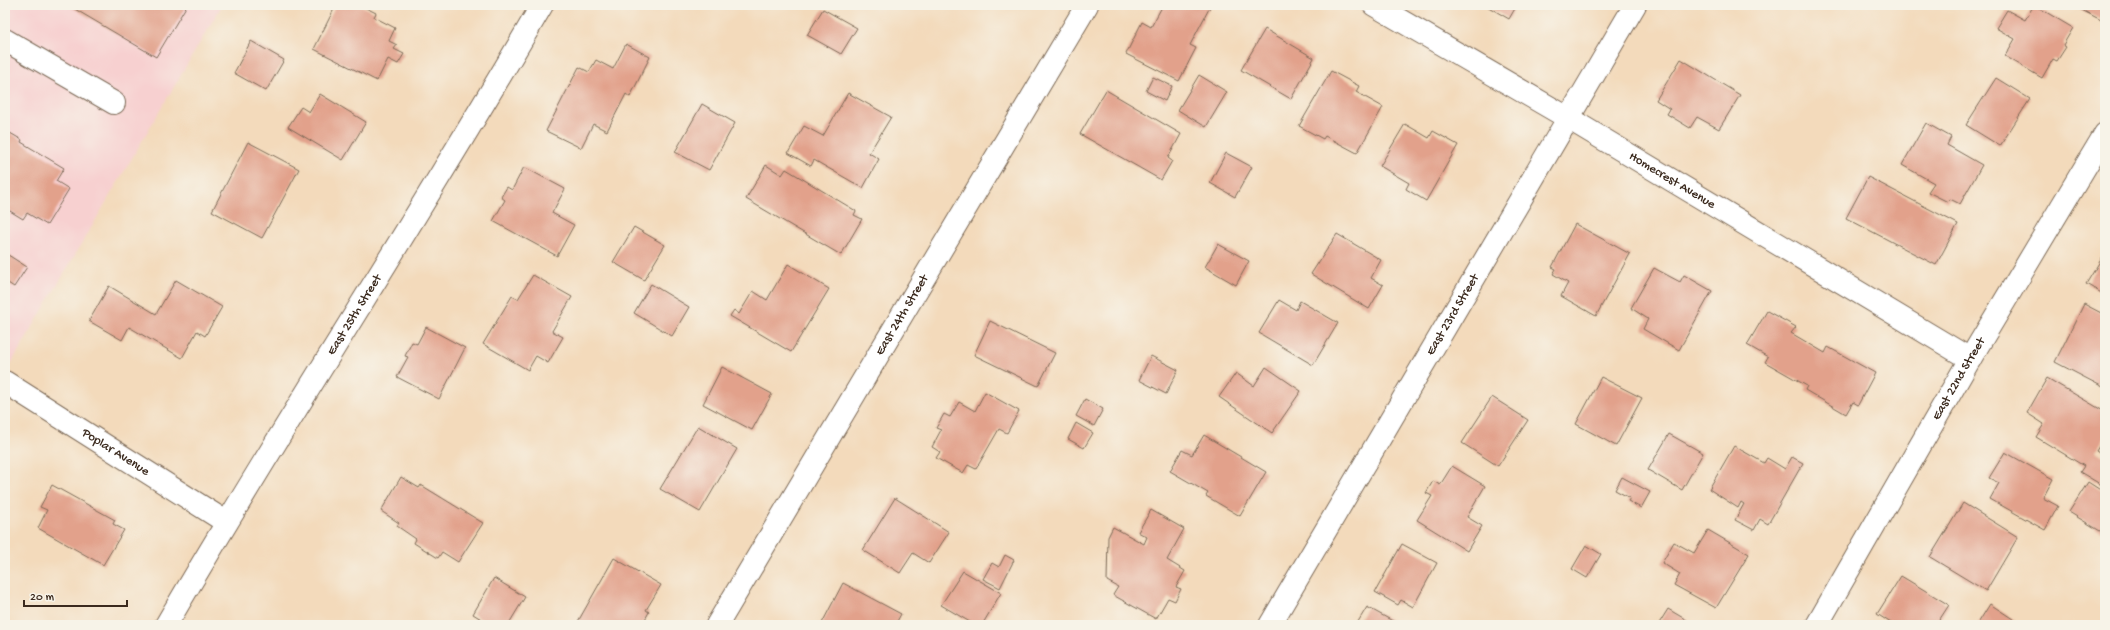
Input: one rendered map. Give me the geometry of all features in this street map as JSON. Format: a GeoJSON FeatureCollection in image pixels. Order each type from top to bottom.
{"type":"FeatureCollection","features":[{"type":"Feature","properties":{"kind":"street","name":"East 25th Street"},"geometry":{"type":"LineString","coordinates":[[166,625],[226,522],[496,85],[542,5]]}},
{"type":"Feature","properties":{"kind":"street","name":"East 24th Street"},"geometry":{"type":"LineString","coordinates":[[717,625],[1086,5]]}},
{"type":"Feature","properties":{"kind":"street","name":"Homecrest Avenue"},"geometry":{"type":"LineString","coordinates":[[1374,5],[1568,118],[1970,359]]}},
{"type":"Feature","properties":{"kind":"street","name":"East 23rd Street"},"geometry":{"type":"LineString","coordinates":[[1270,625],[1635,5]]}},
{"type":"Feature","properties":{"kind":"street"},"geometry":{"type":"LineString","coordinates":[[5,40],[114,103]]}},
{"type":"Feature","properties":{"kind":"street","name":"East 22nd Street"},"geometry":{"type":"LineString","coordinates":[[1817,625],[1970,359],[2105,134]]}},
{"type":"Feature","properties":{"kind":"street","name":"Poplar Avenue"},"geometry":{"type":"LineString","coordinates":[[5,382],[226,522]]}},
{"type":"Feature","properties":{"kind":"shaded area"},"geometry":{"type":"Polygon","coordinates":[[[5,5],[222,5],[5,374],[5,5]]]}},
{"type":"Feature","properties":{"kind":"building"},"geometry":{"type":"Polygon","coordinates":[[[68,5],[187,5],[156,57],[68,5]]]}},
{"type":"Feature","properties":{"kind":"building"},"geometry":{"type":"Polygon","coordinates":[[[336,5],[360,5],[376,13],[374,17],[395,28],[389,41],[397,45],[394,49],[404,54],[398,64],[388,59],[377,81],[314,49],[336,5]]]}},
{"type":"Feature","properties":{"kind":"building"},"geometry":{"type":"Polygon","coordinates":[[[1163,5],[1211,5],[1190,45],[1196,48],[1179,81],[1126,54],[1142,22],[1151,27],[1163,5]]]}},
{"type":"Feature","properties":{"kind":"building"},"geometry":{"type":"Polygon","coordinates":[[[1485,5],[1517,5],[1509,19],[1485,5]]]}},
{"type":"Feature","properties":{"kind":"building"},"geometry":{"type":"Polygon","coordinates":[[[2034,5],[2073,28],[2063,45],[2066,47],[2057,61],[2053,59],[2042,78],[2005,56],[2015,39],[1996,28],[2007,10],[2025,20],[2034,5]]]}},
{"type":"Feature","properties":{"kind":"building"},"geometry":{"type":"Polygon","coordinates":[[[2072,5],[2105,5],[2105,13],[2101,20],[2072,5]]]}},
{"type":"Feature","properties":{"kind":"building"},"geometry":{"type":"Polygon","coordinates":[[[823,9],[857,28],[841,54],[807,35],[823,9]]]}},
{"type":"Feature","properties":{"kind":"building"},"geometry":{"type":"Polygon","coordinates":[[[1265,29],[1314,58],[1291,99],[1241,70],[1265,29]]]}},
{"type":"Feature","properties":{"kind":"building"},"geometry":{"type":"Polygon","coordinates":[[[251,41],[284,60],[266,91],[234,73],[251,41]]]}},
{"type":"Feature","properties":{"kind":"building"},"geometry":{"type":"Polygon","coordinates":[[[626,44],[650,57],[630,97],[626,94],[607,131],[593,124],[581,148],[546,131],[579,67],[589,72],[596,60],[613,69],[626,44]]]}},
{"type":"Feature","properties":{"kind":"building"},"geometry":{"type":"Polygon","coordinates":[[[1681,59],[1740,95],[1719,129],[1697,117],[1690,128],[1667,114],[1670,109],[1656,100],[1681,59]]]}},
{"type":"Feature","properties":{"kind":"building"},"geometry":{"type":"Polygon","coordinates":[[[1331,71],[1359,86],[1356,92],[1383,107],[1357,153],[1325,136],[1323,139],[1299,126],[1331,71]]]}},
{"type":"Feature","properties":{"kind":"building"},"geometry":{"type":"Polygon","coordinates":[[[1199,75],[1227,92],[1206,127],[1178,110],[1199,75]]]}},
{"type":"Feature","properties":{"kind":"building"},"geometry":{"type":"Polygon","coordinates":[[[1153,77],[1172,86],[1165,101],[1146,91],[1153,77]]]}},
{"type":"Feature","properties":{"kind":"building"},"geometry":{"type":"Polygon","coordinates":[[[1996,78],[2030,99],[2000,146],[1966,125],[1996,78]]]}},
{"type":"Feature","properties":{"kind":"building"},"geometry":{"type":"Polygon","coordinates":[[[1106,90],[1181,134],[1168,158],[1172,161],[1161,180],[1080,134],[1106,90]]]}},
{"type":"Feature","properties":{"kind":"building"},"geometry":{"type":"Polygon","coordinates":[[[848,93],[891,117],[869,153],[879,159],[863,188],[814,160],[811,166],[788,153],[804,126],[823,136],[848,93]]]}},
{"type":"Feature","properties":{"kind":"building"},"geometry":{"type":"Polygon","coordinates":[[[320,94],[366,122],[343,160],[288,127],[301,107],[309,112],[320,94]]]}},
{"type":"Feature","properties":{"kind":"building"},"geometry":{"type":"Polygon","coordinates":[[[702,104],[735,123],[709,170],[675,152],[702,104]]]}},
{"type":"Feature","properties":{"kind":"building"},"geometry":{"type":"Polygon","coordinates":[[[1926,123],[1951,137],[1947,145],[1982,165],[1960,204],[1950,199],[1948,202],[1928,192],[1934,183],[1902,165],[1926,123]]]}},
{"type":"Feature","properties":{"kind":"building"},"geometry":{"type":"Polygon","coordinates":[[[1405,124],[1429,138],[1433,131],[1458,145],[1426,201],[1406,189],[1409,183],[1380,166],[1405,124]]]}},
{"type":"Feature","properties":{"kind":"building"},"geometry":{"type":"Polygon","coordinates":[[[5,130],[22,140],[21,142],[64,168],[56,181],[69,189],[47,225],[27,213],[23,219],[5,208],[5,130]]]}},
{"type":"Feature","properties":{"kind":"building"},"geometry":{"type":"Polygon","coordinates":[[[248,142],[299,169],[262,238],[212,211],[248,142]]]}},
{"type":"Feature","properties":{"kind":"building"},"geometry":{"type":"Polygon","coordinates":[[[1226,153],[1252,167],[1235,197],[1210,183],[1226,153]]]}},
{"type":"Feature","properties":{"kind":"building"},"geometry":{"type":"Polygon","coordinates":[[[766,165],[782,175],[786,169],[856,211],[854,215],[862,219],[841,255],[746,199],[766,165]]]}},
{"type":"Feature","properties":{"kind":"building"},"geometry":{"type":"Polygon","coordinates":[[[524,167],[565,189],[552,213],[574,225],[557,256],[493,221],[505,200],[501,197],[507,187],[512,190],[524,167]]]}},
{"type":"Feature","properties":{"kind":"building"},"geometry":{"type":"Polygon","coordinates":[[[1868,177],[1958,224],[1936,265],[1846,218],[1868,177]]]}},
{"type":"Feature","properties":{"kind":"building"},"geometry":{"type":"Polygon","coordinates":[[[1575,224],[1630,254],[1596,316],[1561,296],[1568,283],[1553,274],[1556,269],[1552,267],[1575,224]]]}},
{"type":"Feature","properties":{"kind":"building"},"geometry":{"type":"Polygon","coordinates":[[[634,227],[665,245],[644,280],[613,262],[634,227]]]}},
{"type":"Feature","properties":{"kind":"building"},"geometry":{"type":"Polygon","coordinates":[[[1337,234],[1381,260],[1371,278],[1383,285],[1369,309],[1311,274],[1337,234]]]}},
{"type":"Feature","properties":{"kind":"building"},"geometry":{"type":"Polygon","coordinates":[[[1218,244],[1249,261],[1236,285],[1205,267],[1218,244]]]}},
{"type":"Feature","properties":{"kind":"building"},"geometry":{"type":"Polygon","coordinates":[[[5,253],[27,267],[14,287],[5,281],[5,253]]]}},
{"type":"Feature","properties":{"kind":"building"},"geometry":{"type":"Polygon","coordinates":[[[2105,253],[2105,295],[2086,284],[2105,253]]]}},
{"type":"Feature","properties":{"kind":"building"},"geometry":{"type":"Polygon","coordinates":[[[788,264],[829,289],[791,352],[730,316],[734,310],[739,314],[753,291],[767,300],[788,264]]]}},
{"type":"Feature","properties":{"kind":"building"},"geometry":{"type":"Polygon","coordinates":[[[1654,268],[1680,282],[1684,275],[1712,291],[1679,350],[1643,329],[1648,319],[1631,308],[1654,268]]]}},
{"type":"Feature","properties":{"kind":"building"},"geometry":{"type":"Polygon","coordinates":[[[533,275],[572,297],[552,331],[563,337],[548,363],[536,356],[528,370],[483,344],[512,296],[518,299],[533,275]]]}},
{"type":"Feature","properties":{"kind":"building"},"geometry":{"type":"Polygon","coordinates":[[[176,280],[222,307],[205,336],[197,331],[182,358],[129,327],[122,340],[89,321],[109,286],[156,314],[176,280]]]}},
{"type":"Feature","properties":{"kind":"building"},"geometry":{"type":"Polygon","coordinates":[[[651,284],[689,307],[672,336],[634,313],[651,284]]]}},
{"type":"Feature","properties":{"kind":"building"},"geometry":{"type":"Polygon","coordinates":[[[1279,300],[1296,310],[1300,301],[1338,323],[1313,365],[1259,333],[1279,300]]]}},
{"type":"Feature","properties":{"kind":"building"},"geometry":{"type":"Polygon","coordinates":[[[2084,304],[2105,315],[2105,388],[2055,362],[2084,304]]]}},
{"type":"Feature","properties":{"kind":"building"},"geometry":{"type":"Polygon","coordinates":[[[1767,311],[1796,327],[1791,333],[1825,353],[1828,347],[1875,373],[1858,405],[1853,402],[1846,414],[1805,390],[1807,386],[1765,362],[1768,357],[1747,345],[1767,311]]]}},
{"type":"Feature","properties":{"kind":"building"},"geometry":{"type":"Polygon","coordinates":[[[990,321],[1055,353],[1038,386],[974,355],[990,321]]]}},
{"type":"Feature","properties":{"kind":"building"},"geometry":{"type":"Polygon","coordinates":[[[426,327],[465,348],[439,399],[397,377],[408,357],[405,356],[412,342],[417,344],[426,327]]]}},
{"type":"Feature","properties":{"kind":"building"},"geometry":{"type":"Polygon","coordinates":[[[1151,356],[1178,370],[1166,394],[1139,380],[1151,356]]]}},
{"type":"Feature","properties":{"kind":"building"},"geometry":{"type":"Polygon","coordinates":[[[722,367],[772,394],[752,430],[703,404],[722,367]]]}},
{"type":"Feature","properties":{"kind":"building"},"geometry":{"type":"Polygon","coordinates":[[[1266,367],[1301,391],[1272,433],[1219,397],[1236,373],[1254,386],[1266,367]]]}},
{"type":"Feature","properties":{"kind":"building"},"geometry":{"type":"Polygon","coordinates":[[[1601,377],[1642,398],[1616,446],[1576,424],[1601,377]]]}},
{"type":"Feature","properties":{"kind":"building"},"geometry":{"type":"Polygon","coordinates":[[[2047,378],[2105,412],[2105,436],[2096,451],[2105,457],[2105,487],[2080,472],[2084,466],[2036,437],[2044,424],[2027,413],[2047,378]]]}},
{"type":"Feature","properties":{"kind":"building"},"geometry":{"type":"Polygon","coordinates":[[[985,392],[1019,411],[1007,433],[999,429],[976,469],[968,465],[963,473],[936,458],[940,452],[932,447],[941,430],[936,428],[944,414],[950,417],[959,402],[975,411],[985,392]]]}},
{"type":"Feature","properties":{"kind":"building"},"geometry":{"type":"Polygon","coordinates":[[[1492,397],[1528,420],[1498,466],[1462,443],[1492,397]]]}},
{"type":"Feature","properties":{"kind":"building"},"geometry":{"type":"Polygon","coordinates":[[[1085,399],[1103,409],[1094,426],[1076,416],[1085,399]]]}},
{"type":"Feature","properties":{"kind":"building"},"geometry":{"type":"Polygon","coordinates":[[[1076,423],[1093,433],[1084,448],[1068,439],[1076,423]]]}},
{"type":"Feature","properties":{"kind":"building"},"geometry":{"type":"Polygon","coordinates":[[[698,426],[737,449],[700,512],[660,489],[698,426]]]}},
{"type":"Feature","properties":{"kind":"building"},"geometry":{"type":"Polygon","coordinates":[[[1669,434],[1703,453],[1682,490],[1648,470],[1669,434]]]}},
{"type":"Feature","properties":{"kind":"building"},"geometry":{"type":"Polygon","coordinates":[[[1204,435],[1266,472],[1240,516],[1206,496],[1208,493],[1170,471],[1182,450],[1192,455],[1204,435]]]}},
{"type":"Feature","properties":{"kind":"building"},"geometry":{"type":"Polygon","coordinates":[[[1734,446],[1764,463],[1767,458],[1785,469],[1792,457],[1803,463],[1768,524],[1760,519],[1754,530],[1735,520],[1744,504],[1741,502],[1738,508],[1709,489],[1734,446]]]}},
{"type":"Feature","properties":{"kind":"building"},"geometry":{"type":"Polygon","coordinates":[[[2005,452],[2053,479],[2043,498],[2058,506],[2045,530],[1990,499],[1999,483],[1989,478],[2005,452]]]}},
{"type":"Feature","properties":{"kind":"building"},"geometry":{"type":"Polygon","coordinates":[[[1452,466],[1485,486],[1467,517],[1482,526],[1467,551],[1417,520],[1432,496],[1426,493],[1433,481],[1440,485],[1452,466]]]}},
{"type":"Feature","properties":{"kind":"building"},"geometry":{"type":"Polygon","coordinates":[[[401,477],[419,488],[421,485],[483,523],[458,562],[442,552],[438,558],[414,543],[416,539],[397,526],[399,523],[381,511],[401,477]]]}},
{"type":"Feature","properties":{"kind":"building"},"geometry":{"type":"Polygon","coordinates":[[[1622,477],[1650,492],[1641,508],[1628,501],[1630,498],[1615,490],[1622,477]]]}},
{"type":"Feature","properties":{"kind":"building"},"geometry":{"type":"Polygon","coordinates":[[[2088,482],[2105,493],[2105,534],[2069,512],[2088,482]]]}},
{"type":"Feature","properties":{"kind":"building"},"geometry":{"type":"Polygon","coordinates":[[[52,485],[115,520],[113,524],[124,530],[103,565],[38,528],[47,510],[40,507],[52,485]]]}},
{"type":"Feature","properties":{"kind":"building"},"geometry":{"type":"Polygon","coordinates":[[[895,498],[949,532],[929,563],[913,553],[900,573],[863,550],[895,498]]]}},
{"type":"Feature","properties":{"kind":"building"},"geometry":{"type":"Polygon","coordinates":[[[1963,503],[2018,537],[1986,591],[1930,557],[1963,503]]]}},
{"type":"Feature","properties":{"kind":"building"},"geometry":{"type":"Polygon","coordinates":[[[1151,510],[1184,529],[1167,560],[1185,571],[1176,587],[1181,589],[1175,601],[1168,598],[1156,619],[1113,595],[1118,587],[1107,581],[1108,537],[1113,527],[1144,544],[1147,537],[1138,532],[1151,510]]]}},
{"type":"Feature","properties":{"kind":"building"},"geometry":{"type":"Polygon","coordinates":[[[1708,530],[1749,554],[1716,608],[1674,585],[1680,574],[1662,563],[1674,542],[1694,553],[1708,530]]]}},
{"type":"Feature","properties":{"kind":"building"},"geometry":{"type":"Polygon","coordinates":[[[1402,544],[1437,563],[1413,607],[1401,600],[1398,605],[1375,592],[1402,544]]]}},
{"type":"Feature","properties":{"kind":"building"},"geometry":{"type":"Polygon","coordinates":[[[1586,545],[1601,554],[1587,578],[1572,569],[1586,545]]]}},
{"type":"Feature","properties":{"kind":"building"},"geometry":{"type":"Polygon","coordinates":[[[1005,555],[1014,560],[1000,588],[983,579],[992,563],[999,567],[1005,555]]]}},
{"type":"Feature","properties":{"kind":"building"},"geometry":{"type":"Polygon","coordinates":[[[614,558],[661,585],[646,610],[649,612],[642,625],[576,625],[614,558]]]}},
{"type":"Feature","properties":{"kind":"building"},"geometry":{"type":"Polygon","coordinates":[[[963,571],[1001,593],[982,625],[975,625],[941,605],[963,571]]]}},
{"type":"Feature","properties":{"kind":"building"},"geometry":{"type":"Polygon","coordinates":[[[1901,576],[1949,605],[1936,625],[1894,625],[1877,614],[1901,576]]]}},
{"type":"Feature","properties":{"kind":"building"},"geometry":{"type":"Polygon","coordinates":[[[494,578],[525,597],[508,625],[491,625],[473,614],[494,578]]]}},
{"type":"Feature","properties":{"kind":"building"},"geometry":{"type":"Polygon","coordinates":[[[843,583],[901,614],[895,625],[821,625],[843,583]]]}},
{"type":"Feature","properties":{"kind":"building"},"geometry":{"type":"Polygon","coordinates":[[[1990,604],[2022,625],[1977,625],[1990,604]]]}},
{"type":"Feature","properties":{"kind":"building"},"geometry":{"type":"Polygon","coordinates":[[[1367,607],[1400,625],[1356,625],[1367,607]]]}},
{"type":"Feature","properties":{"kind":"building"},"geometry":{"type":"Polygon","coordinates":[[[1668,609],[1695,625],[1658,625],[1668,609]]]}}]}
